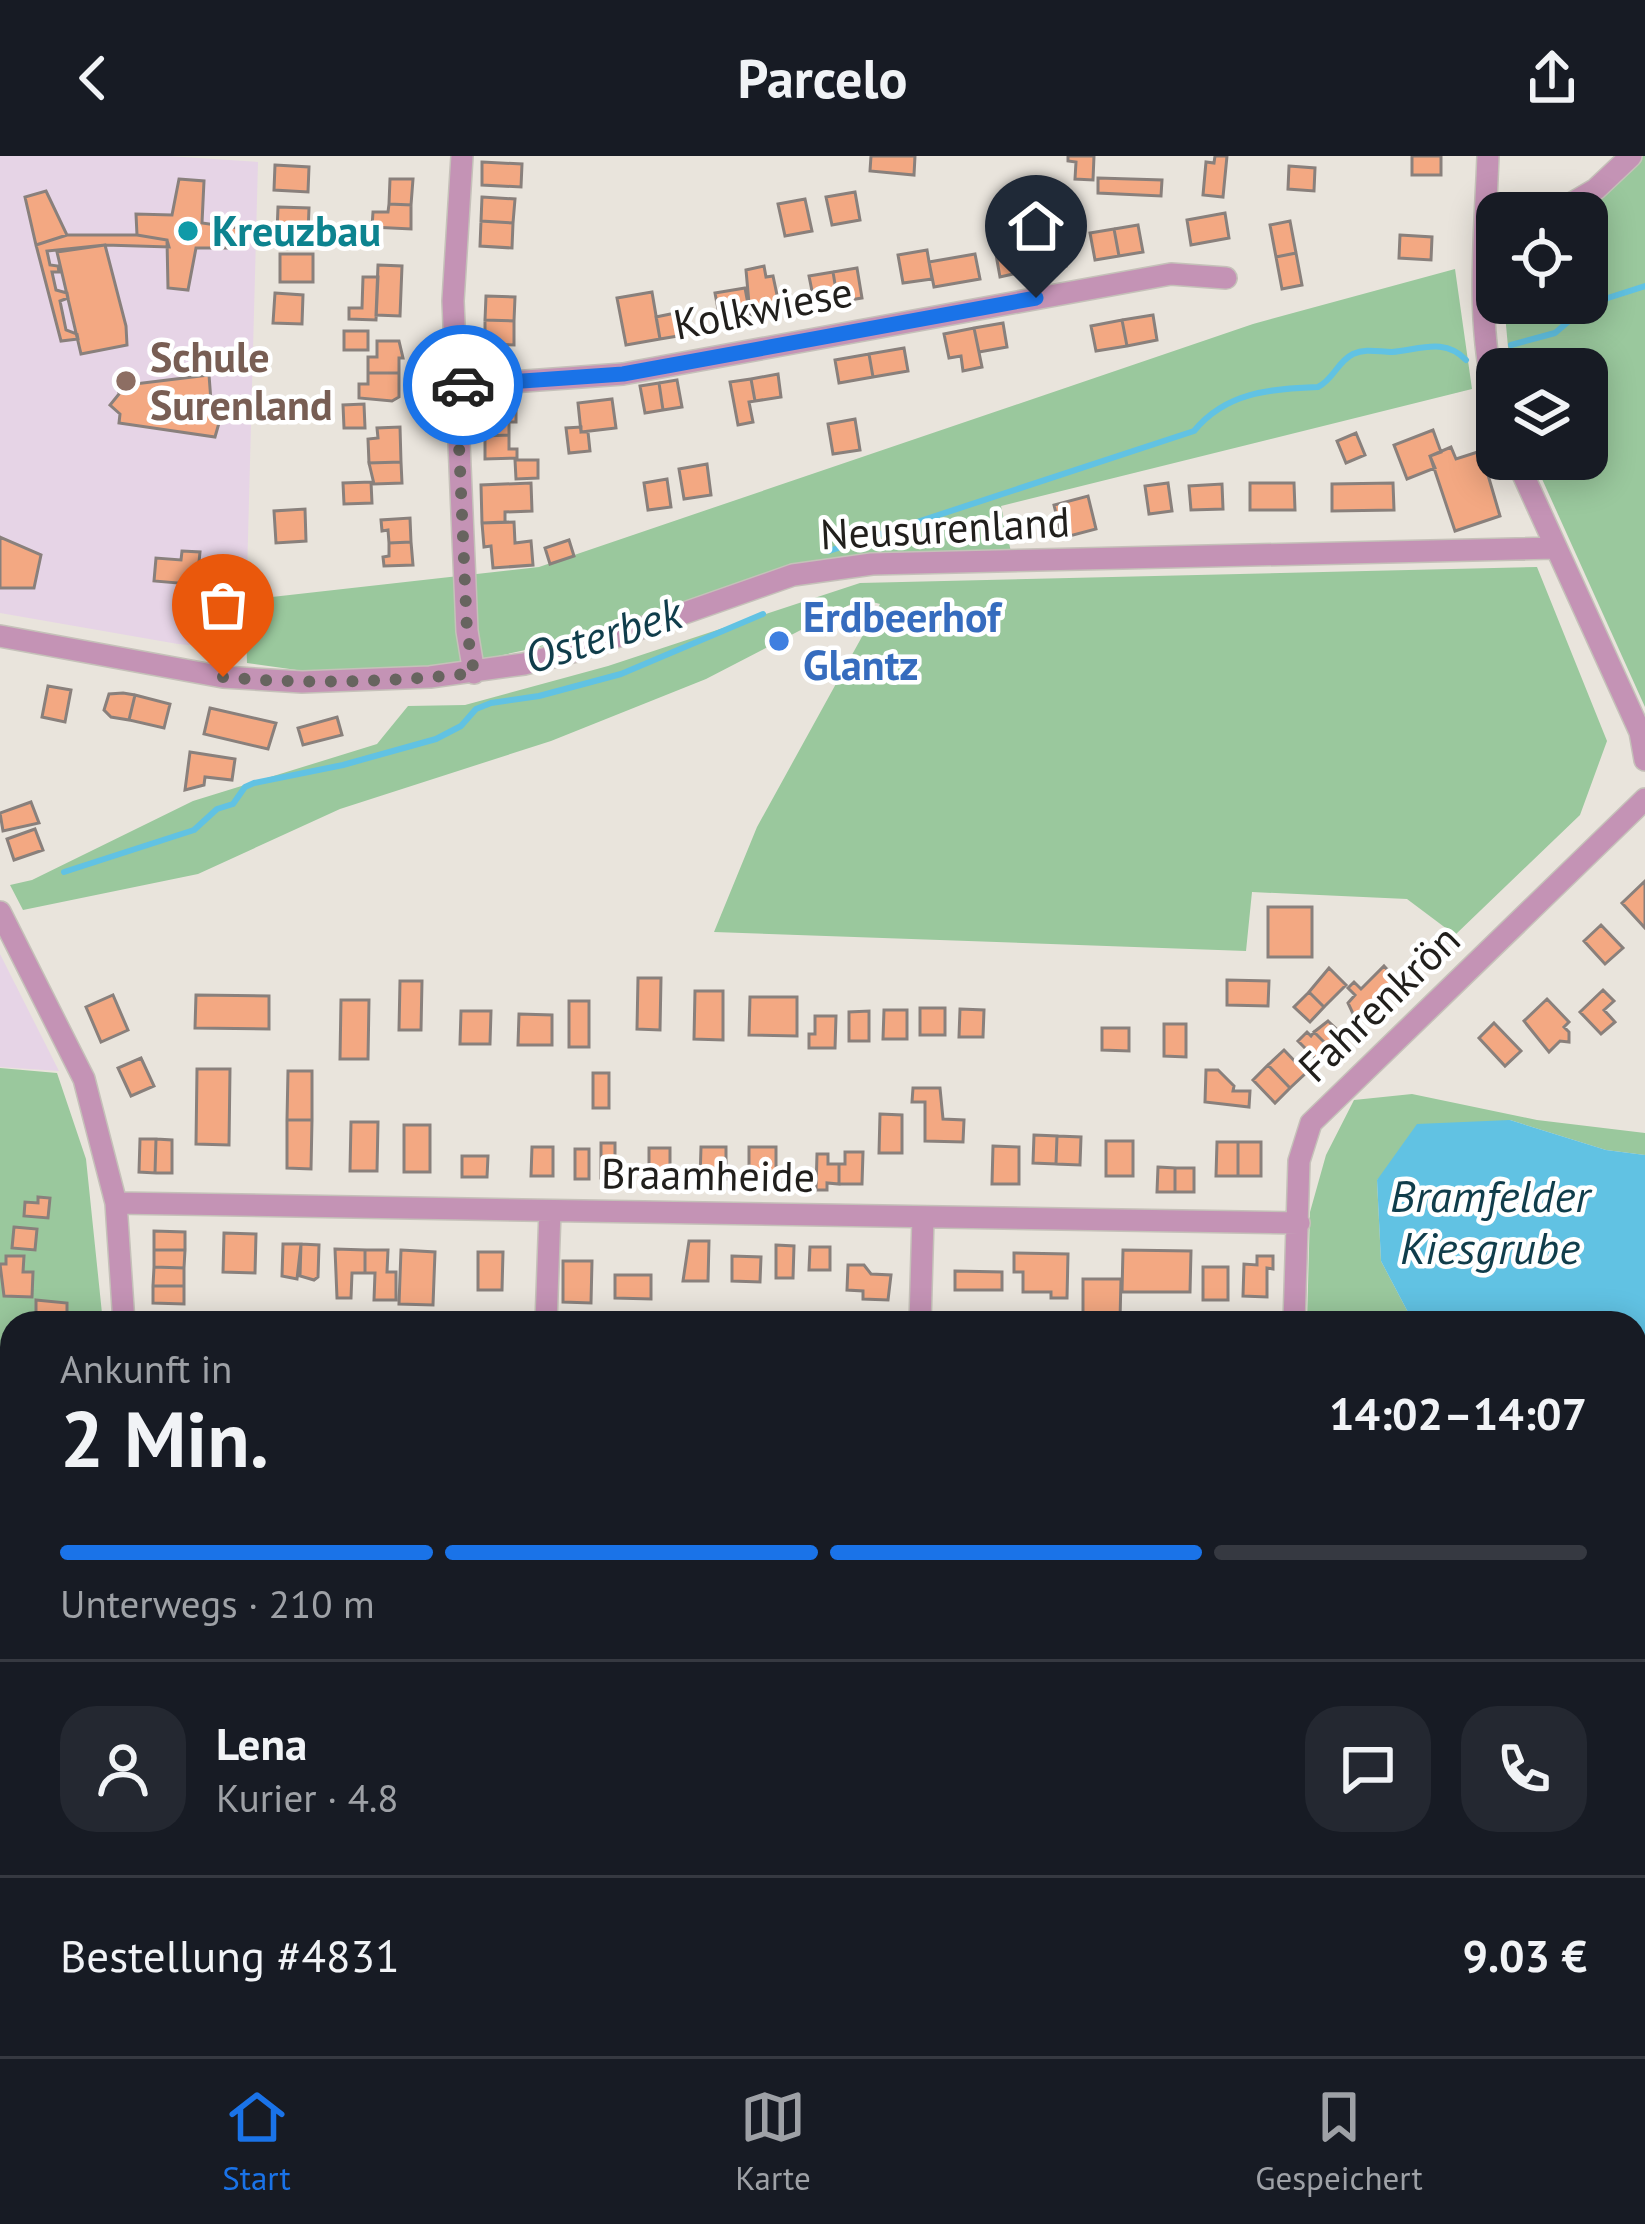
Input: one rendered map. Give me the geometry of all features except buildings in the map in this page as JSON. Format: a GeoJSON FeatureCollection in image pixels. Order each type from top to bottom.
{"type":"FeatureCollection","features":[{"type":"Feature","properties":{"kind":"street"},"geometry":{"type":"LineString","coordinates":[[462,156],[453,301],[467,631],[474,673]]}},
{"type":"Feature","properties":{"kind":"street"},"geometry":{"type":"LineString","coordinates":[[1488,156],[1489,192]]}},
{"type":"Feature","properties":{"kind":"street"},"geometry":{"type":"LineString","coordinates":[[1590,192],[1631,156]]}},
{"type":"Feature","properties":{"kind":"street","name":"Kolkwiese"},"geometry":{"type":"LineString","coordinates":[[456,386],[623,374],[1171,274],[1226,278]]}},
{"type":"Feature","properties":{"kind":"street"},"geometry":{"type":"LineString","coordinates":[[1525,480],[1643,733],[1645,760]]}},
{"type":"Feature","properties":{"kind":"street","name":"Neusurenland"},"geometry":{"type":"LineString","coordinates":[[0,636],[253,680],[388,681],[474,673],[576,651],[793,575],[872,564],[1553,548]]}},
{"type":"Feature","properties":{"kind":"street","name":"Fahrenkrön"},"geometry":{"type":"LineString","coordinates":[[1295,1311],[1299,1161],[1311,1124],[1645,799]]}},
{"type":"Feature","properties":{"kind":"street"},"geometry":{"type":"LineString","coordinates":[[0,911],[84,1079],[116,1202],[123,1311]]}},
{"type":"Feature","properties":{"kind":"street","name":"Braamheide"},"geometry":{"type":"LineString","coordinates":[[116,1202],[1299,1222]]}},
{"type":"Feature","properties":{"kind":"street"},"geometry":{"type":"LineString","coordinates":[[546,1311],[550,1211]]}},
{"type":"Feature","properties":{"kind":"street"},"geometry":{"type":"LineString","coordinates":[[920,1311],[923,1219]]}},
{"type":"Feature","properties":{"kind":"shaded area","name":"Schule Surenland"},"geometry":{"type":"Polygon","coordinates":[[[0,156],[168,156],[258,162],[245,650],[178,644],[0,613],[0,156]]]}},
{"type":"Feature","properties":{"kind":"shaded area"},"geometry":{"type":"Polygon","coordinates":[[[0,954],[59,1071],[0,1067],[0,954]]]}},
{"type":"Feature","properties":{"kind":"green space"},"geometry":{"type":"Polygon","coordinates":[[[1645,156],[1645,707],[1542,480],[1608,480],[1608,348],[1508,348],[1506,324],[1608,324],[1608,192],[1603,192],[1645,156]]]}},
{"type":"Feature","properties":{"kind":"green space"},"geometry":{"type":"Polygon","coordinates":[[[1455,269],[1472,389],[1001,506],[1011,552],[874,555],[595,635],[438,669],[304,671],[247,663],[245,600],[539,567],[1253,324],[1455,269]]]}},
{"type":"Feature","properties":{"kind":"green space"},"geometry":{"type":"Polygon","coordinates":[[[1537,567],[1607,741],[1580,815],[1455,935],[1407,899],[1252,892],[1246,951],[714,932],[757,827],[880,604],[861,599],[706,679],[551,741],[340,809],[198,874],[23,910],[10,885],[32,880],[193,801],[377,744],[408,706],[465,705],[608,666],[860,583],[1537,567]]]}},
{"type":"Feature","properties":{"kind":"green space"},"geometry":{"type":"Polygon","coordinates":[[[0,1068],[57,1073],[86,1159],[102,1311],[0,1311],[0,1068]]]}},
{"type":"Feature","properties":{"kind":"green space"},"geometry":{"type":"Polygon","coordinates":[[[1412,1094],[1537,1120],[1645,1133],[1645,1155],[1606,1150],[1510,1120],[1377,1180],[1381,1261],[1407,1311],[1307,1311],[1310,1212],[1326,1155],[1354,1100],[1412,1094]]]}},
{"type":"Feature","properties":{"kind":"water","name":"Bramfelder Kiesgrube"},"geometry":{"type":"Polygon","coordinates":[[[1510,1120],[1606,1150],[1645,1155],[1645,1311],[1407,1311],[1381,1261],[1377,1180],[1417,1124],[1510,1120]]]}},
{"type":"Feature","properties":{"kind":"waterway","name":"Osterbek"},"geometry":{"type":"LineString","coordinates":[[1511,345],[1555,333],[1589,304],[1645,286]]}},
{"type":"Feature","properties":{"kind":"waterway","name":"Osterbek"},"geometry":{"type":"LineString","coordinates":[[829,551],[1194,431],[1235,400],[1318,387],[1358,352],[1440,347],[1466,360]]}},
{"type":"Feature","properties":{"kind":"waterway","name":"Osterbek"},"geometry":{"type":"LineString","coordinates":[[64,872],[194,830],[254,783],[436,739],[491,703],[539,696],[621,674],[763,614]]}},
{"type":"Feature","properties":{"kind":"way so far"},"geometry":{"type":"LineString","coordinates":[[223,677],[388,681],[474,673],[467,631],[456,386],[463,385]]}},
{"type":"Feature","properties":{"kind":"place","name":"Kreuzbau"},"geometry":{"type":"Point","coordinates":[188,231]}},
{"type":"Feature","properties":{"kind":"place","name":"Schule Surenland"},"geometry":{"type":"Point","coordinates":[126,381]}},
{"type":"Feature","properties":{"kind":"place","name":"Erdbeerhof Glantz"},"geometry":{"type":"Point","coordinates":[779,641]}},
{"type":"Feature","properties":{"kind":"route"},"geometry":{"type":"LineString","coordinates":[[463,385],[623,374],[1036,298]]}}]}
